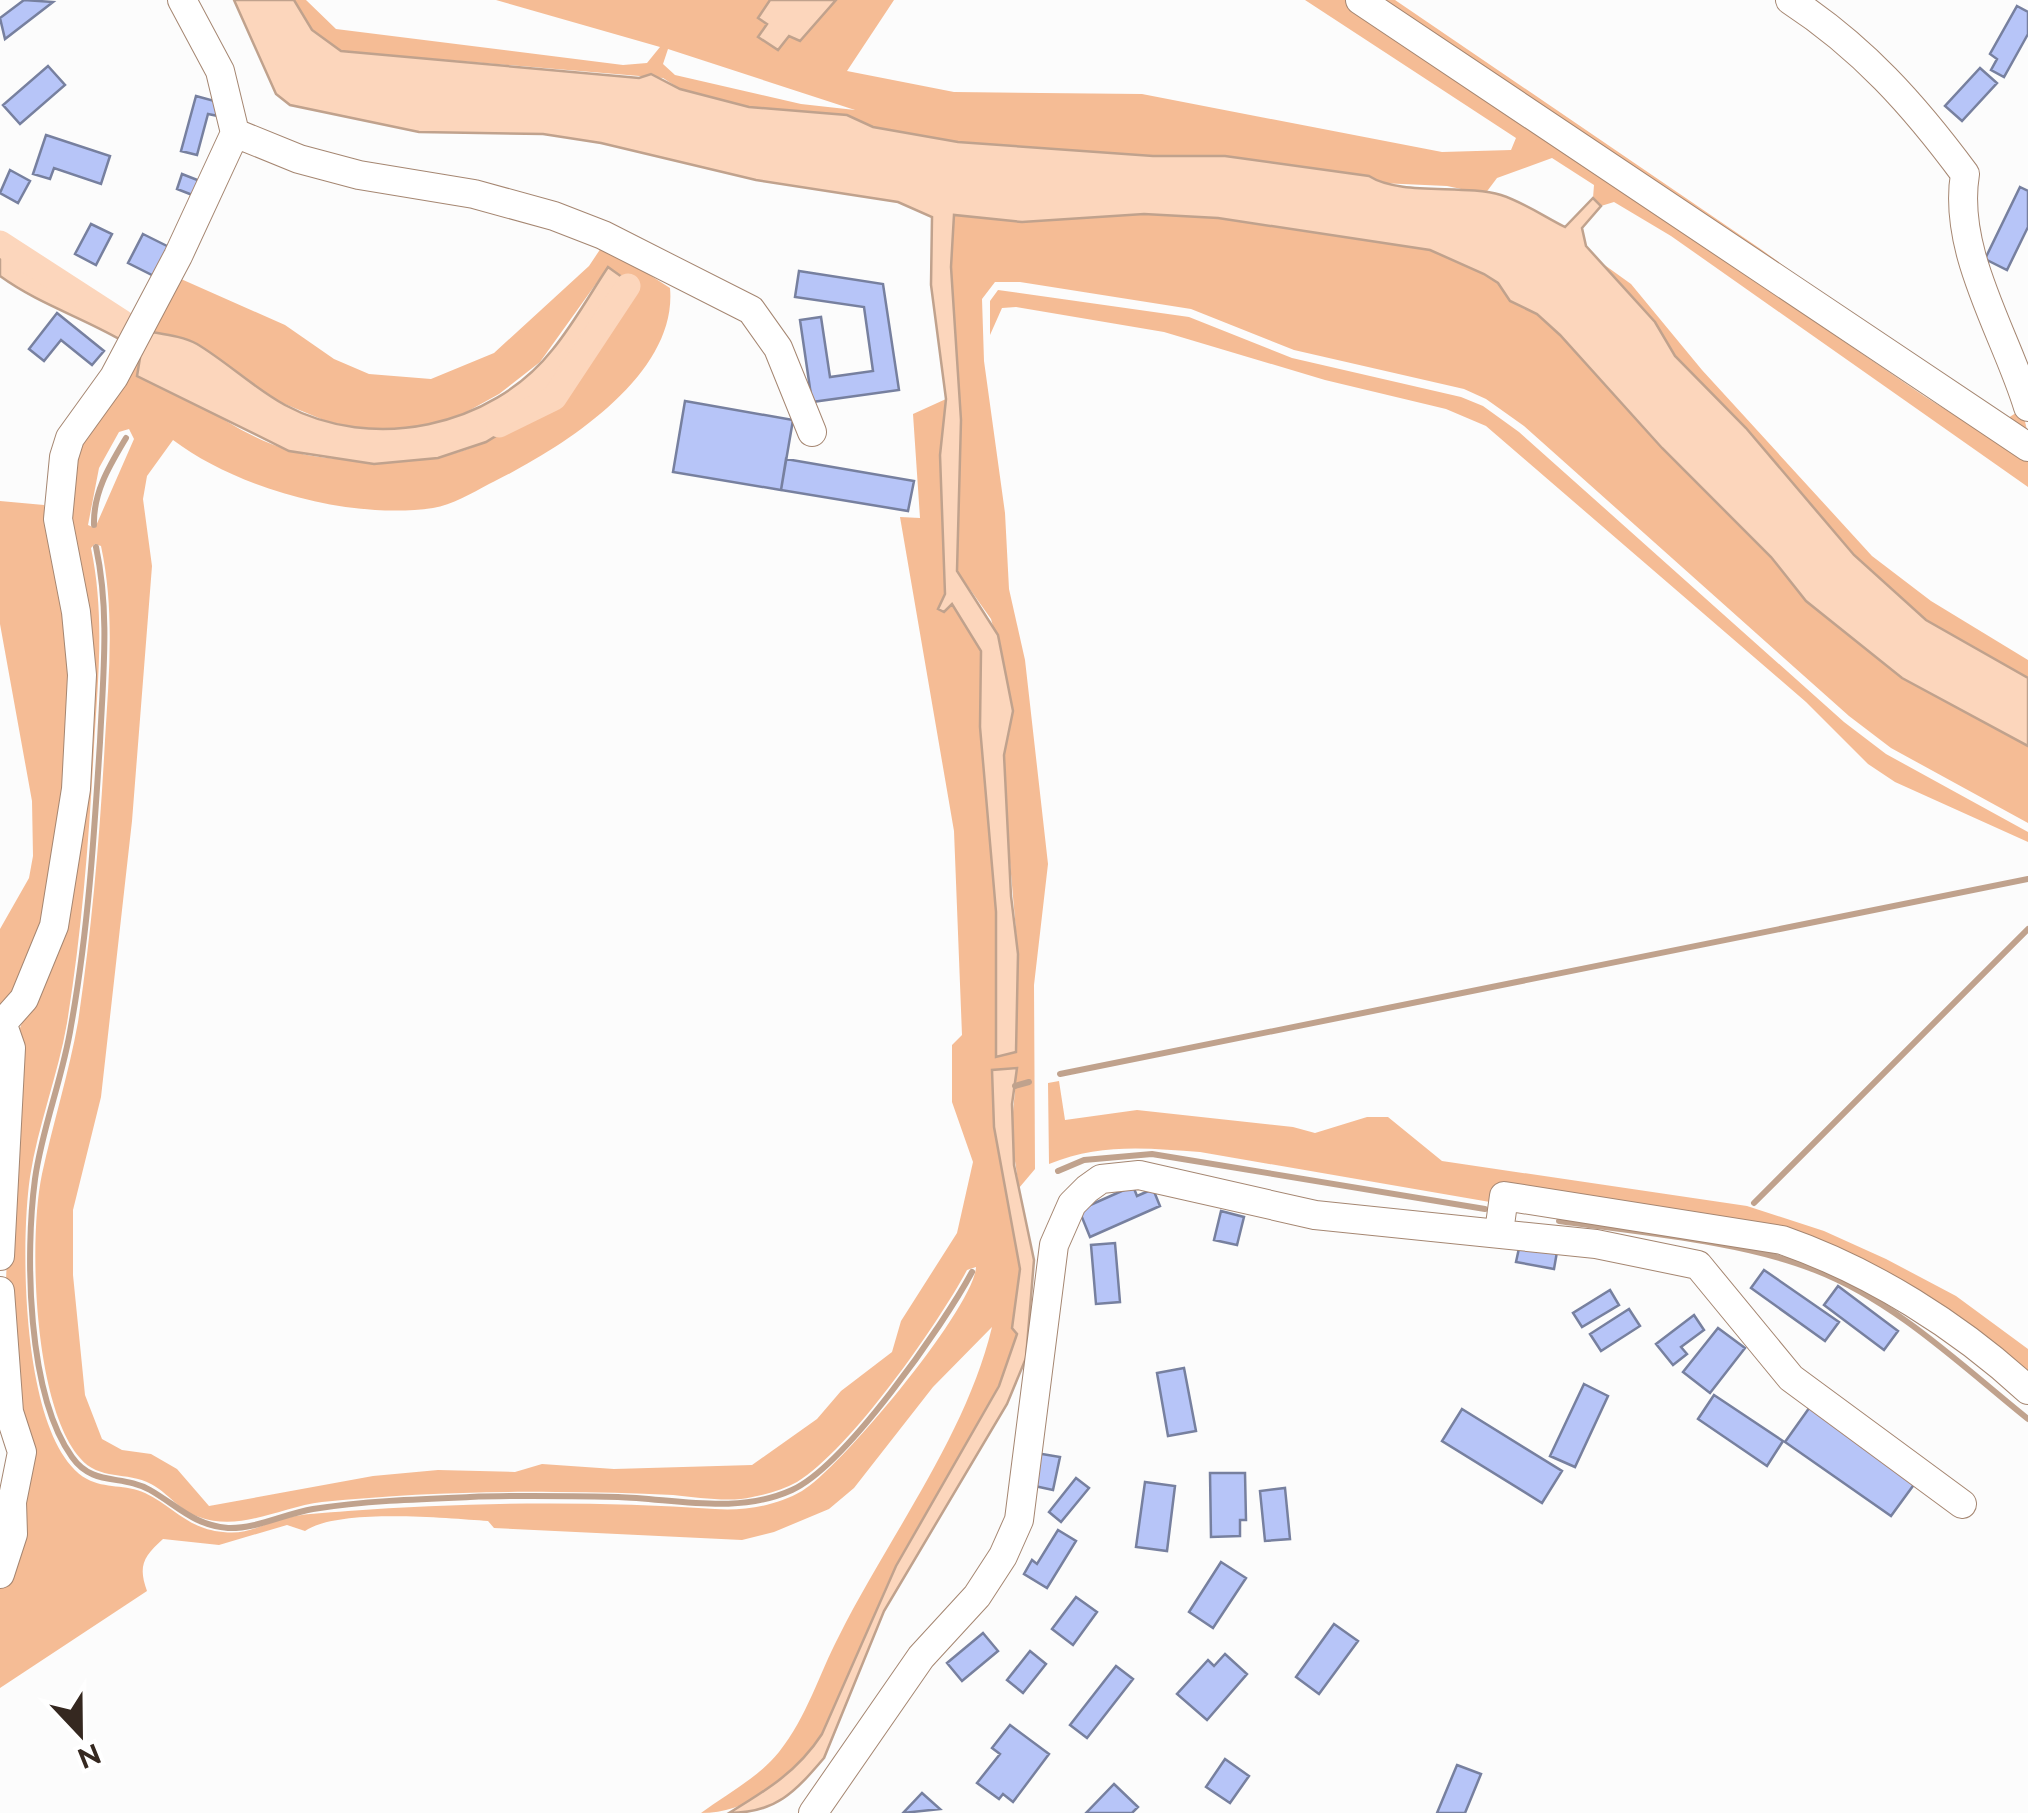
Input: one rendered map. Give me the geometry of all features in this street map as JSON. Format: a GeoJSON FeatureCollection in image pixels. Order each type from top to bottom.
{"type":"FeatureCollection","features":[{"type":"Feature","properties":{"kind":"street"},"geometry":{"type":"LineString","coordinates":[[0,1256],[11,1048],[2,1026],[35,980],[54,926],[77,774],[82,675],[76,612],[58,519],[59,476],[70,438],[124,356],[178,256],[235,133],[220,71],[182,0]]}},
{"type":"Feature","properties":{"kind":"street"},"geometry":{"type":"LineString","coordinates":[[1360,0],[2028,447]]}},
{"type":"Feature","properties":{"kind":"street"},"geometry":{"type":"LineString","coordinates":[[1790,0],[1834,28],[1879,68],[1965,174],[1962,192],[1970,244],[2028,407]]}},
{"type":"Feature","properties":{"kind":"street"},"geometry":{"type":"LineString","coordinates":[[235,133],[299,159],[359,175],[474,194],[554,216],[602,234],[751,310],[768,328],[812,432]]}},
{"type":"Feature","properties":{"kind":"street"},"geometry":{"type":"LineString","coordinates":[[813,1813],[921,1657],[976,1596],[1003,1556],[1019,1520],[1049,1264],[1062,1222],[1086,1188],[1101,1179],[1139,1175],[1315,1215],[1596,1244],[1698,1265],[1791,1378],[1962,1504]]}},
{"type":"Feature","properties":{"kind":"street"},"geometry":{"type":"LineString","coordinates":[[1499,1232],[1504,1196],[1700,1225],[1814,1251],[1934,1317],[2028,1390]]}},
{"type":"Feature","properties":{"kind":"street"},"geometry":{"type":"LineString","coordinates":[[0,1291],[9,1412],[22,1452],[0,1574]]}},
{"type":"Feature","properties":{"kind":"shaded area"},"geometry":{"type":"Polygon","coordinates":[[[234,0],[294,0],[312,30],[341,51],[639,78],[651,74],[680,89],[749,107],[847,115],[873,127],[958,142],[1153,156],[1225,156],[1369,176],[1398,186],[1486,192],[1517,202],[1565,227],[1593,198],[1601,206],[1582,228],[1586,246],[1655,322],[1675,356],[1746,428],[1854,555],[1926,620],[2028,678],[2028,746],[1902,678],[1806,601],[1771,557],[1662,448],[1560,335],[1537,314],[1510,301],[1498,283],[1484,274],[1430,250],[1218,218],[1144,214],[1022,222],[954,215],[951,267],[961,420],[957,571],[998,635],[1013,711],[1004,755],[1018,954],[1016,1052],[996,1057],[996,912],[980,727],[981,651],[952,604],[944,612],[938,609],[945,594],[940,455],[946,399],[931,285],[932,217],[898,202],[756,180],[601,143],[543,134],[419,132],[290,105],[276,94],[234,0]]]}},
{"type":"Feature","properties":{"kind":"shaded area"},"geometry":{"type":"Polygon","coordinates":[[[294,0],[306,0],[336,29],[623,65],[647,63],[660,47],[496,0],[770,0],[759,18],[800,41],[836,0],[894,0],[847,71],[954,92],[1142,94],[1442,152],[1511,150],[1516,138],[1305,0],[1345,0],[1924,396],[2028,461],[2028,487],[1671,236],[1614,202],[1601,206],[1593,198],[1594,185],[1552,158],[1497,178],[1485,194],[1447,186],[1380,183],[1369,176],[1225,156],[1153,156],[958,142],[873,127],[847,115],[749,107],[680,89],[663,78],[341,51],[312,30],[294,0]],[[668,49],[663,64],[675,75],[801,104],[855,110],[668,49]]]}},
{"type":"Feature","properties":{"kind":"shaded area"},"geometry":{"type":"Polygon","coordinates":[[[770,0],[836,0],[800,41],[789,36],[778,50],[758,37],[767,24],[758,18],[770,0]]]}},
{"type":"Feature","properties":{"kind":"shaded area"},"geometry":{"type":"Polygon","coordinates":[[[1375,0],[1395,0],[1762,250],[1942,381],[2005,420],[2022,409],[2027,430],[2022,436],[1942,388],[1375,0]]]}},
{"type":"Feature","properties":{"kind":"shaded area"},"geometry":{"type":"Polygon","coordinates":[[[1144,214],[1218,218],[1430,250],[1484,274],[1498,283],[1511,301],[1537,314],[1560,335],[1662,448],[1771,557],[1806,601],[1902,678],[2028,746],[2028,823],[1891,748],[1849,716],[1524,426],[1486,399],[1464,389],[1294,350],[1191,309],[1020,282],[995,282],[982,299],[984,361],[1005,513],[1009,589],[1025,660],[1048,864],[1034,985],[1035,1169],[1019,1188],[1011,1134],[1017,1068],[992,1071],[994,1127],[1020,1269],[1012,1328],[1017,1334],[980,1423],[897,1564],[846,1690],[821,1737],[805,1758],[771,1789],[731,1809],[701,1813],[762,1769],[797,1724],[859,1598],[945,1446],[980,1367],[992,1327],[933,1387],[854,1488],[829,1509],[774,1532],[742,1540],[494,1528],[488,1521],[393,1516],[341,1519],[305,1531],[287,1525],[219,1545],[163,1539],[144,1562],[147,1591],[0,1688],[0,1585],[15,1410],[6,1281],[10,1173],[20,1028],[59,928],[74,578],[69,458],[140,358],[138,376],[176,392],[249,434],[299,453],[336,459],[412,459],[467,450],[518,421],[562,381],[615,311],[611,294],[622,277],[608,267],[540,362],[499,394],[452,420],[423,427],[370,431],[326,421],[275,400],[194,342],[146,331],[181,279],[285,325],[334,359],[369,374],[431,379],[494,353],[589,266],[603,245],[670,288],[667,321],[655,351],[609,407],[548,452],[447,504],[401,511],[332,505],[297,497],[230,473],[173,440],[147,476],[143,499],[152,566],[132,821],[101,1097],[73,1210],[73,1275],[85,1395],[102,1439],[122,1450],[151,1454],[177,1469],[209,1506],[373,1476],[438,1470],[515,1472],[542,1464],[614,1469],[752,1465],[817,1419],[841,1391],[892,1352],[901,1321],[957,1233],[973,1162],[952,1102],[952,1045],[962,1035],[954,831],[900,517],[920,518],[913,414],[946,399],[940,455],[945,594],[981,651],[980,727],[996,912],[996,1056],[1016,1051],[1018,954],[1004,755],[1010,730],[1003,663],[991,619],[957,571],[961,420],[951,267],[954,215],[1022,222],[1144,214]],[[129,429],[119,432],[99,468],[88,525],[95,528],[134,439],[129,429]],[[95,544],[91,548],[98,598],[98,672],[84,885],[67,1023],[30,1177],[25,1247],[37,1385],[49,1426],[65,1458],[87,1479],[138,1490],[200,1527],[231,1533],[305,1515],[348,1511],[532,1504],[737,1509],[771,1504],[802,1491],[845,1452],[903,1386],[953,1316],[970,1287],[976,1267],[967,1270],[891,1385],[842,1443],[797,1482],[756,1496],[724,1500],[600,1492],[439,1494],[322,1502],[230,1522],[199,1517],[151,1484],[104,1473],[80,1458],[65,1433],[44,1363],[38,1321],[36,1239],[42,1174],[78,1022],[98,846],[110,643],[105,570],[101,546],[95,544]]]}},
{"type":"Feature","properties":{"kind":"shaded area"},"geometry":{"type":"Polygon","coordinates":[[[0,246],[73,293],[131,324],[121,340],[0,276],[0,246]]]}},
{"type":"Feature","properties":{"kind":"shaded area"},"geometry":{"type":"Polygon","coordinates":[[[1599,261],[1631,284],[1702,370],[1872,556],[1931,601],[2028,660],[2028,678],[1926,620],[1854,555],[1746,428],[1675,356],[1655,322],[1599,261]]]}},
{"type":"Feature","properties":{"kind":"shaded area"},"geometry":{"type":"Polygon","coordinates":[[[608,267],[622,277],[612,293],[619,299],[576,367],[517,423],[486,442],[438,458],[374,464],[289,451],[137,376],[140,358],[136,354],[146,331],[197,344],[285,405],[319,419],[355,427],[392,429],[428,424],[464,414],[497,398],[527,376],[561,339],[608,267]]]}},
{"type":"Feature","properties":{"kind":"shaded area"},"geometry":{"type":"Polygon","coordinates":[[[998,290],[1189,317],[1292,358],[1461,397],[1483,406],[1519,432],[1844,722],[1886,754],[2028,832],[2028,842],[1895,782],[1868,764],[1806,702],[1486,426],[1446,409],[1325,380],[1164,332],[1016,307],[1002,308],[990,335],[990,301],[998,290]]]}},
{"type":"Feature","properties":{"kind":"shaded area"},"geometry":{"type":"Polygon","coordinates":[[[0,501],[44,505],[70,650],[59,856],[31,965],[0,1016],[0,929],[29,878],[33,856],[32,801],[0,624],[0,501]]]}},
{"type":"Feature","properties":{"kind":"shaded area"},"geometry":{"type":"Polygon","coordinates":[[[1017,1068],[1012,1104],[1014,1165],[1034,1260],[1026,1358],[1007,1404],[884,1611],[824,1758],[804,1781],[772,1805],[729,1813],[792,1769],[822,1734],[896,1566],[999,1386],[1017,1334],[1012,1328],[1020,1269],[994,1127],[992,1070],[1017,1068]]]}},
{"type":"Feature","properties":{"kind":"shaded area"},"geometry":{"type":"Polygon","coordinates":[[[1059,1081],[1065,1120],[1137,1110],[1293,1127],[1315,1133],[1367,1117],[1388,1117],[1442,1161],[1747,1206],[1824,1231],[1956,1296],[2028,1349],[2028,1376],[1860,1266],[1200,1152],[1105,1150],[1049,1164],[1048,1083],[1059,1081]]]}},
{"type":"Feature","properties":{"kind":"building"},"geometry":{"type":"Polygon","coordinates":[[[24,0],[53,2],[5,39],[0,18],[24,0]]]}},
{"type":"Feature","properties":{"kind":"building"},"geometry":{"type":"Polygon","coordinates":[[[2017,6],[2028,12],[2028,34],[2004,77],[1991,70],[1997,59],[1990,54],[2017,6]]]}},
{"type":"Feature","properties":{"kind":"building"},"geometry":{"type":"Polygon","coordinates":[[[48,66],[65,85],[20,124],[3,105],[48,66]]]}},
{"type":"Feature","properties":{"kind":"building"},"geometry":{"type":"Polygon","coordinates":[[[1980,68],[1997,83],[1962,121],[1945,106],[1980,68]]]}},
{"type":"Feature","properties":{"kind":"building"},"geometry":{"type":"Polygon","coordinates":[[[196,96],[222,103],[218,116],[208,114],[197,155],[181,151],[196,96]]]}},
{"type":"Feature","properties":{"kind":"building"},"geometry":{"type":"Polygon","coordinates":[[[46,135],[110,156],[101,184],[54,168],[50,179],[33,174],[46,135]]]}},
{"type":"Feature","properties":{"kind":"building"},"geometry":{"type":"Polygon","coordinates":[[[10,170],[30,181],[18,203],[0,193],[10,170]]]}},
{"type":"Feature","properties":{"kind":"building"},"geometry":{"type":"Polygon","coordinates":[[[182,174],[200,181],[195,196],[177,189],[182,174]]]}},
{"type":"Feature","properties":{"kind":"building"},"geometry":{"type":"Polygon","coordinates":[[[2020,187],[2028,191],[2028,227],[2007,270],[1985,259],[2020,187]]]}},
{"type":"Feature","properties":{"kind":"building"},"geometry":{"type":"Polygon","coordinates":[[[91,224],[112,234],[96,265],[75,254],[91,224]]]}},
{"type":"Feature","properties":{"kind":"building"},"geometry":{"type":"Polygon","coordinates":[[[143,234],[171,248],[156,277],[128,263],[143,234]]]}},
{"type":"Feature","properties":{"kind":"building"},"geometry":{"type":"Polygon","coordinates":[[[799,271],[883,284],[899,390],[812,402],[800,320],[821,317],[830,377],[873,371],[864,307],[795,297],[799,271]]]}},
{"type":"Feature","properties":{"kind":"building"},"geometry":{"type":"Polygon","coordinates":[[[57,313],[104,351],[92,365],[61,340],[44,361],[29,349],[57,313]]]}},
{"type":"Feature","properties":{"kind":"building"},"geometry":{"type":"Polygon","coordinates":[[[685,401],[793,420],[781,490],[673,472],[685,401]]]}},
{"type":"Feature","properties":{"kind":"building"},"geometry":{"type":"Polygon","coordinates":[[[786,459],[914,481],[908,511],[781,490],[786,459]]]}},
{"type":"Feature","properties":{"kind":"building"},"geometry":{"type":"Polygon","coordinates":[[[1133,1186],[1137,1196],[1153,1189],[1160,1206],[1090,1237],[1079,1210],[1133,1186]]]}},
{"type":"Feature","properties":{"kind":"building"},"geometry":{"type":"Polygon","coordinates":[[[1221,1211],[1244,1217],[1237,1245],[1214,1240],[1221,1211]]]}},
{"type":"Feature","properties":{"kind":"building"},"geometry":{"type":"Polygon","coordinates":[[[1521,1239],[1558,1246],[1554,1269],[1516,1262],[1521,1239]]]}},
{"type":"Feature","properties":{"kind":"building"},"geometry":{"type":"Polygon","coordinates":[[[1115,1243],[1120,1302],[1096,1304],[1091,1245],[1115,1243]]]}},
{"type":"Feature","properties":{"kind":"building"},"geometry":{"type":"Polygon","coordinates":[[[1764,1270],[1839,1322],[1825,1341],[1751,1288],[1764,1270]]]}},
{"type":"Feature","properties":{"kind":"building"},"geometry":{"type":"Polygon","coordinates":[[[1838,1286],[1898,1331],[1884,1350],[1824,1305],[1838,1286]]]}},
{"type":"Feature","properties":{"kind":"building"},"geometry":{"type":"Polygon","coordinates":[[[1610,1290],[1619,1305],[1582,1327],[1573,1313],[1610,1290]]]}},
{"type":"Feature","properties":{"kind":"building"},"geometry":{"type":"Polygon","coordinates":[[[1629,1309],[1640,1326],[1601,1351],[1590,1334],[1629,1309]]]}},
{"type":"Feature","properties":{"kind":"building"},"geometry":{"type":"Polygon","coordinates":[[[1694,1315],[1704,1330],[1681,1347],[1687,1354],[1673,1365],[1656,1344],[1694,1315]]]}},
{"type":"Feature","properties":{"kind":"building"},"geometry":{"type":"Polygon","coordinates":[[[1718,1328],[1745,1348],[1710,1393],[1683,1372],[1718,1328]]]}},
{"type":"Feature","properties":{"kind":"building"},"geometry":{"type":"Polygon","coordinates":[[[1184,1368],[1196,1431],[1168,1436],[1157,1373],[1184,1368]]]}},
{"type":"Feature","properties":{"kind":"building"},"geometry":{"type":"Polygon","coordinates":[[[1584,1384],[1608,1396],[1575,1467],[1550,1456],[1584,1384]]]}},
{"type":"Feature","properties":{"kind":"building"},"geometry":{"type":"Polygon","coordinates":[[[1714,1395],[1783,1441],[1767,1466],[1698,1419],[1714,1395]]]}},
{"type":"Feature","properties":{"kind":"building"},"geometry":{"type":"Polygon","coordinates":[[[1812,1404],[1918,1479],[1891,1516],[1785,1442],[1812,1404]]]}},
{"type":"Feature","properties":{"kind":"building"},"geometry":{"type":"Polygon","coordinates":[[[1462,1409],[1562,1471],[1542,1503],[1442,1441],[1462,1409]]]}},
{"type":"Feature","properties":{"kind":"building"},"geometry":{"type":"Polygon","coordinates":[[[1036,1453],[1060,1457],[1053,1490],[1030,1485],[1036,1453]]]}},
{"type":"Feature","properties":{"kind":"building"},"geometry":{"type":"Polygon","coordinates":[[[1210,1473],[1245,1473],[1246,1520],[1240,1520],[1240,1536],[1211,1537],[1210,1473]]]}},
{"type":"Feature","properties":{"kind":"building"},"geometry":{"type":"Polygon","coordinates":[[[1076,1478],[1089,1488],[1061,1522],[1049,1512],[1076,1478]]]}},
{"type":"Feature","properties":{"kind":"building"},"geometry":{"type":"Polygon","coordinates":[[[1145,1482],[1175,1486],[1167,1551],[1136,1547],[1145,1482]]]}},
{"type":"Feature","properties":{"kind":"building"},"geometry":{"type":"Polygon","coordinates":[[[1285,1488],[1290,1539],[1265,1541],[1260,1491],[1285,1488]]]}},
{"type":"Feature","properties":{"kind":"building"},"geometry":{"type":"Polygon","coordinates":[[[1058,1530],[1076,1541],[1047,1588],[1024,1574],[1032,1560],[1037,1564],[1058,1530]]]}},
{"type":"Feature","properties":{"kind":"building"},"geometry":{"type":"Polygon","coordinates":[[[1221,1562],[1246,1578],[1213,1628],[1189,1612],[1221,1562]]]}},
{"type":"Feature","properties":{"kind":"building"},"geometry":{"type":"Polygon","coordinates":[[[1076,1597],[1097,1612],[1073,1645],[1052,1629],[1076,1597]]]}},
{"type":"Feature","properties":{"kind":"building"},"geometry":{"type":"Polygon","coordinates":[[[1334,1624],[1358,1641],[1319,1694],[1296,1677],[1334,1624]]]}},
{"type":"Feature","properties":{"kind":"building"},"geometry":{"type":"Polygon","coordinates":[[[983,1633],[998,1651],[962,1681],[947,1663],[983,1633]]]}},
{"type":"Feature","properties":{"kind":"building"},"geometry":{"type":"Polygon","coordinates":[[[1030,1651],[1046,1664],[1023,1693],[1007,1680],[1030,1651]]]}},
{"type":"Feature","properties":{"kind":"building"},"geometry":{"type":"Polygon","coordinates":[[[1225,1654],[1247,1674],[1207,1720],[1177,1694],[1208,1660],[1214,1666],[1225,1654]]]}},
{"type":"Feature","properties":{"kind":"building"},"geometry":{"type":"Polygon","coordinates":[[[1116,1666],[1133,1679],[1087,1738],[1070,1725],[1116,1666]]]}},
{"type":"Feature","properties":{"kind":"building"},"geometry":{"type":"Polygon","coordinates":[[[1010,1725],[1049,1754],[1013,1802],[1003,1794],[999,1799],[977,1783],[1000,1754],[992,1748],[1010,1725]]]}},
{"type":"Feature","properties":{"kind":"building"},"geometry":{"type":"Polygon","coordinates":[[[1225,1759],[1249,1776],[1230,1803],[1206,1787],[1225,1759]]]}},
{"type":"Feature","properties":{"kind":"building"},"geometry":{"type":"Polygon","coordinates":[[[1457,1765],[1481,1774],[1465,1813],[1437,1813],[1457,1765]]]}},
{"type":"Feature","properties":{"kind":"building"},"geometry":{"type":"Polygon","coordinates":[[[1114,1784],[1138,1807],[1132,1813],[1086,1813],[1114,1784]]]}},
{"type":"Feature","properties":{"kind":"building"},"geometry":{"type":"Polygon","coordinates":[[[922,1793],[940,1809],[903,1813],[922,1793]]]}},
{"type":"Feature","properties":{"kind":"waterway"},"geometry":{"type":"LineString","coordinates":[[0,243],[122,322]]}},
{"type":"Feature","properties":{"kind":"waterway"},"geometry":{"type":"LineString","coordinates":[[499,425],[554,398],[628,286]]}},
{"type":"Feature","properties":{"kind":"waterway"},"geometry":{"type":"LineString","coordinates":[[94,525],[99,490],[126,438]]}},
{"type":"Feature","properties":{"kind":"waterway"},"geometry":{"type":"LineString","coordinates":[[96,547],[104,644],[90,884],[71,1026],[35,1179],[30,1245],[33,1322],[46,1398],[57,1430],[80,1466],[89,1473],[139,1485],[195,1519],[228,1528],[313,1509],[411,1500],[563,1496],[728,1504],[771,1498],[814,1476],[865,1425],[916,1358],[972,1272]]}},
{"type":"Feature","properties":{"kind":"waterway"},"geometry":{"type":"LineString","coordinates":[[1060,1074],[2028,879]]}},
{"type":"Feature","properties":{"kind":"waterway"},"geometry":{"type":"LineString","coordinates":[[1754,1203],[2028,929]]}},
{"type":"Feature","properties":{"kind":"waterway"},"geometry":{"type":"LineString","coordinates":[[1015,1086],[1029,1082]]}},
{"type":"Feature","properties":{"kind":"waterway"},"geometry":{"type":"LineString","coordinates":[[1058,1171],[1084,1160],[1152,1154],[1485,1209]]}},
{"type":"Feature","properties":{"kind":"waterway"},"geometry":{"type":"LineString","coordinates":[[1559,1221],[1723,1245],[1815,1270],[1900,1317],[2028,1419]]}}]}
